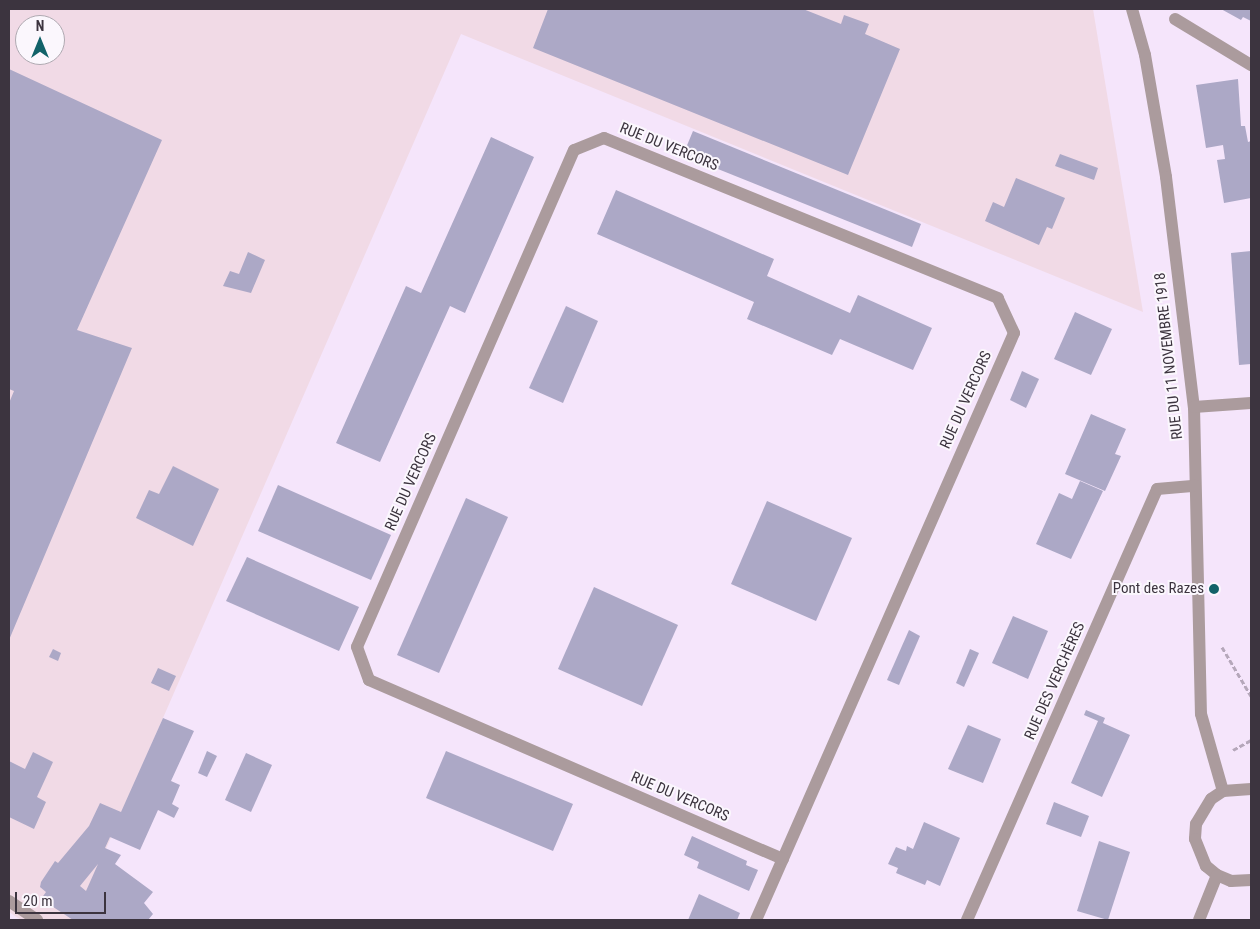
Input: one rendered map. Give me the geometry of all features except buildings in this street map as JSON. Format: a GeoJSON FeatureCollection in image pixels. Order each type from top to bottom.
{"type":"FeatureCollection","features":[{"type":"Feature","properties":{"kind":"street","name":"RUE DU 11 NOVEMBRE 1918"},"geometry":{"type":"LineString","coordinates":[[1132,9],[1145,55],[1166,177],[1194,406],[1201,714],[1223,791]]}},
{"type":"Feature","properties":{"kind":"street"},"geometry":{"type":"LineString","coordinates":[[1175,19],[1251,65]]}},
{"type":"Feature","properties":{"kind":"street","name":"RUE DU VERCORS"},"geometry":{"type":"LineString","coordinates":[[756,920],[783,859],[1014,333],[998,298],[604,138],[574,150],[356,647],[369,680],[783,859]]}},
{"type":"Feature","properties":{"kind":"street"},"geometry":{"type":"LineString","coordinates":[[1194,406],[1251,403]]}},
{"type":"Feature","properties":{"kind":"street","name":"RUE DES VERCHÈRES"},"geometry":{"type":"LineString","coordinates":[[967,920],[1157,489],[1195,486]]}},
{"type":"Feature","properties":{"kind":"street"},"geometry":{"type":"LineString","coordinates":[[1251,789],[1223,791],[1210,799],[1196,824],[1198,853],[1217,875],[1231,881],[1251,880]]}},
{"type":"Feature","properties":{"kind":"street"},"geometry":{"type":"LineString","coordinates":[[1199,920],[1217,875]]}},
{"type":"Feature","properties":{"kind":"street"},"geometry":{"type":"LineString","coordinates":[[9,901],[36,920]]}},
{"type":"Feature","properties":{"kind":"shaded area"},"geometry":{"type":"Polygon","coordinates":[[[9,9],[1093,9],[1143,312],[461,34],[75,920],[21,920],[9,912],[9,9]]]}},
{"type":"Feature","properties":{"kind":"place","name":"Pont des Razes"},"geometry":{"type":"Point","coordinates":[1214,589]}}]}
